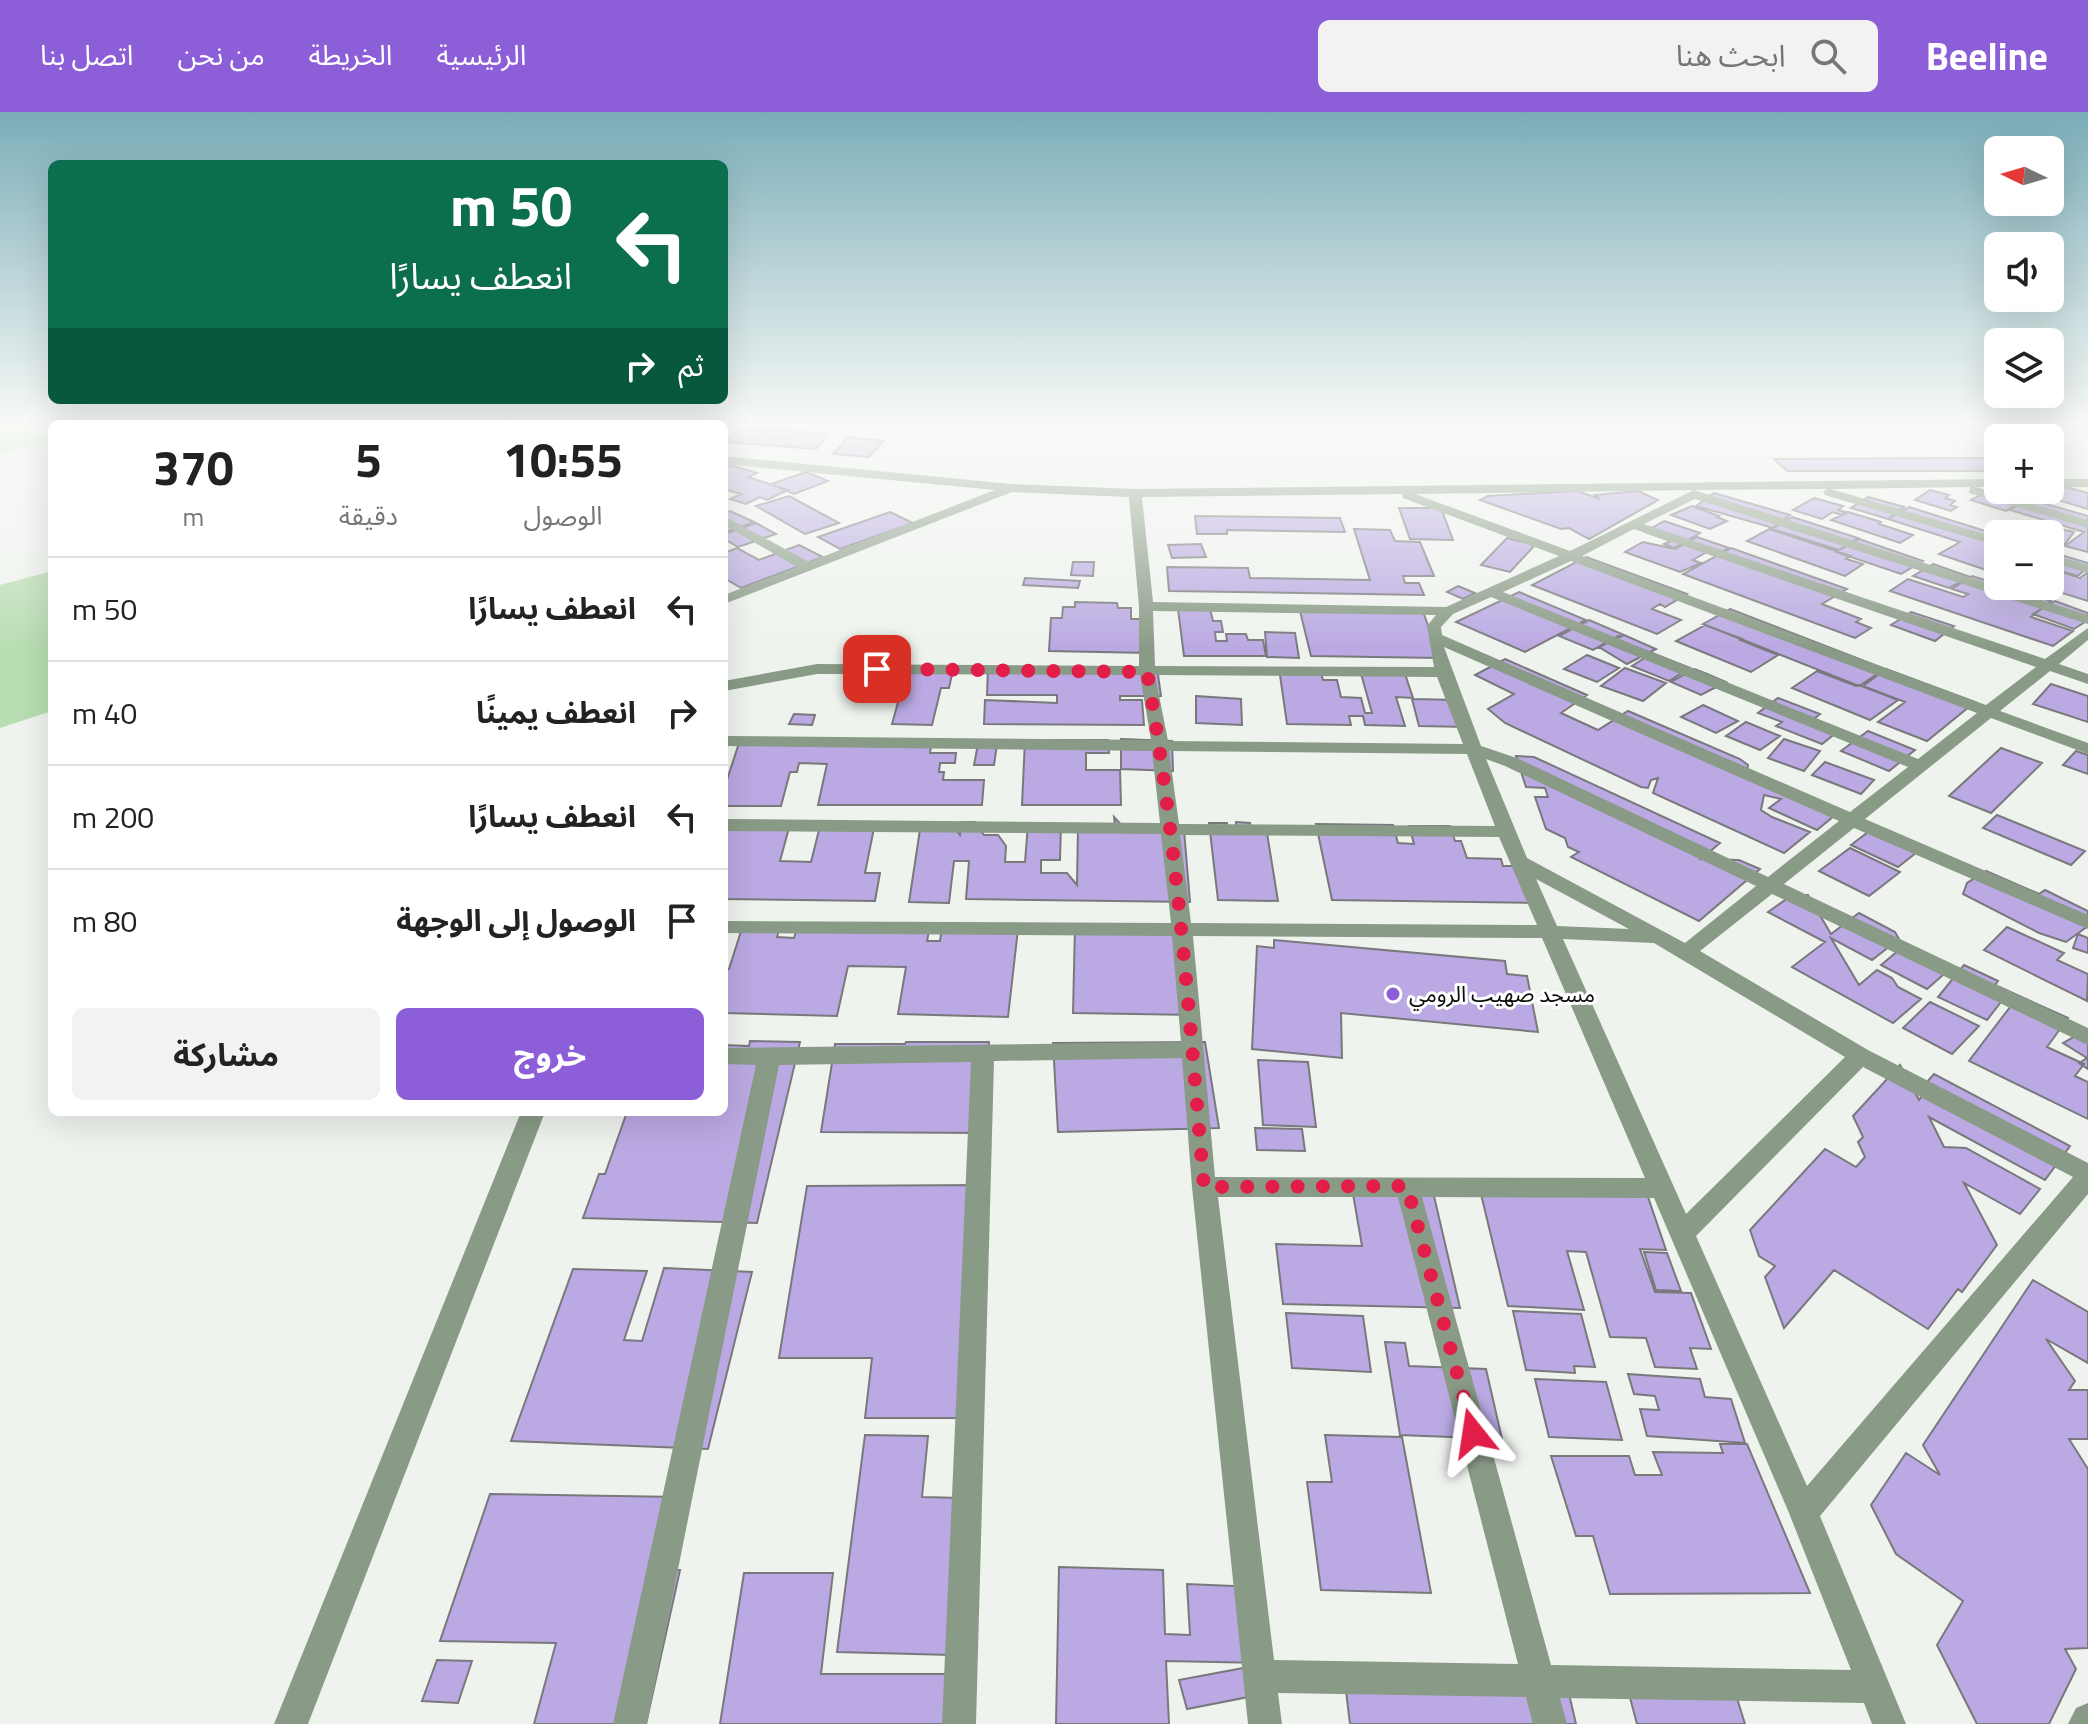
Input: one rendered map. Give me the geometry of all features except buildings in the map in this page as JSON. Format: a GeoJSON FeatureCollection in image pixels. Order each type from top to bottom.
{"type":"FeatureCollection","features":[{"type":"Feature","properties":{"kind":"street"},"geometry":{"type":"LineString","coordinates":[[728,599],[981,500]]}},
{"type":"Feature","properties":{"kind":"street"},"geometry":{"type":"LineString","coordinates":[[1136,500],[1146,606],[1147,672],[1160,745],[1182,930],[1204,1187],[1265,1724]]}},
{"type":"Feature","properties":{"kind":"street"},"geometry":{"type":"LineString","coordinates":[[1420,500],[2088,749]]}},
{"type":"Feature","properties":{"kind":"street"},"geometry":{"type":"LineString","coordinates":[[1672,500],[1634,525],[1448,611],[1434,626],[1434,637],[1443,672],[1506,832],[1804,1513],[1889,1724]]}},
{"type":"Feature","properties":{"kind":"street"},"geometry":{"type":"LineString","coordinates":[[1715,500],[2088,620]]}},
{"type":"Feature","properties":{"kind":"street"},"geometry":{"type":"LineString","coordinates":[[1859,500],[1984,538]]}},
{"type":"Feature","properties":{"kind":"street"},"geometry":{"type":"LineString","coordinates":[[2009,500],[2088,524]]}},
{"type":"Feature","properties":{"kind":"street"},"geometry":{"type":"LineString","coordinates":[[728,522],[810,568]]}},
{"type":"Feature","properties":{"kind":"street"},"geometry":{"type":"LineString","coordinates":[[1634,525],[2088,679]]}},
{"type":"Feature","properties":{"kind":"street"},"geometry":{"type":"LineString","coordinates":[[2064,562],[2088,569]]}},
{"type":"Feature","properties":{"kind":"street"},"geometry":{"type":"LineString","coordinates":[[1490,592],[1921,766]]}},
{"type":"Feature","properties":{"kind":"street"},"geometry":{"type":"LineString","coordinates":[[1146,606],[1448,611]]}},
{"type":"Feature","properties":{"kind":"street"},"geometry":{"type":"LineString","coordinates":[[1686,952],[2088,633]]}},
{"type":"Feature","properties":{"kind":"street"},"geometry":{"type":"LineString","coordinates":[[1434,637],[2088,923]]}},
{"type":"Feature","properties":{"kind":"street"},"geometry":{"type":"LineString","coordinates":[[728,685],[817,669],[1443,672]]}},
{"type":"Feature","properties":{"kind":"street"},"geometry":{"type":"LineString","coordinates":[[728,741],[1473,749],[1511,762],[2088,1037]]}},
{"type":"Feature","properties":{"kind":"street"},"geometry":{"type":"LineString","coordinates":[[728,825],[1506,832]]}},
{"type":"Feature","properties":{"kind":"street"},"geometry":{"type":"LineString","coordinates":[[1520,862],[1686,952],[1860,1056],[2088,1175],[1804,1513]]}},
{"type":"Feature","properties":{"kind":"street"},"geometry":{"type":"LineString","coordinates":[[728,927],[1551,932],[1656,937]]}},
{"type":"Feature","properties":{"kind":"street"},"geometry":{"type":"LineString","coordinates":[[728,1056],[1192,1050]]}},
{"type":"Feature","properties":{"kind":"street"},"geometry":{"type":"LineString","coordinates":[[959,1724],[983,1053]]}},
{"type":"Feature","properties":{"kind":"street"},"geometry":{"type":"LineString","coordinates":[[1681,1235],[1860,1056]]}},
{"type":"Feature","properties":{"kind":"street"},"geometry":{"type":"LineString","coordinates":[[630,1724],[769,1057]]}},
{"type":"Feature","properties":{"kind":"street"},"geometry":{"type":"LineString","coordinates":[[291,1724],[531,1116]]}},
{"type":"Feature","properties":{"kind":"street"},"geometry":{"type":"LineString","coordinates":[[1407,1186],[1550,1724]]}},
{"type":"Feature","properties":{"kind":"street"},"geometry":{"type":"LineString","coordinates":[[1204,1187],[1660,1188]]}},
{"type":"Feature","properties":{"kind":"street"},"geometry":{"type":"LineString","coordinates":[[1260,1676],[1874,1687]]}},
{"type":"Feature","properties":{"kind":"green space"},"geometry":{"type":"Polygon","coordinates":[[[48,572],[48,712],[0,728],[0,585],[48,572]]]}},
{"type":"Feature","properties":{"kind":"place","name":"مسجد صهيب الرومي"},"geometry":{"type":"Point","coordinates":[1393,994]}},
{"type":"Feature","properties":{"kind":"route"},"geometry":{"type":"LineString","coordinates":[[877,669],[1147,672],[1160,745],[1182,930],[1204,1187],[1407,1186],[1473,1433]]}}]}
